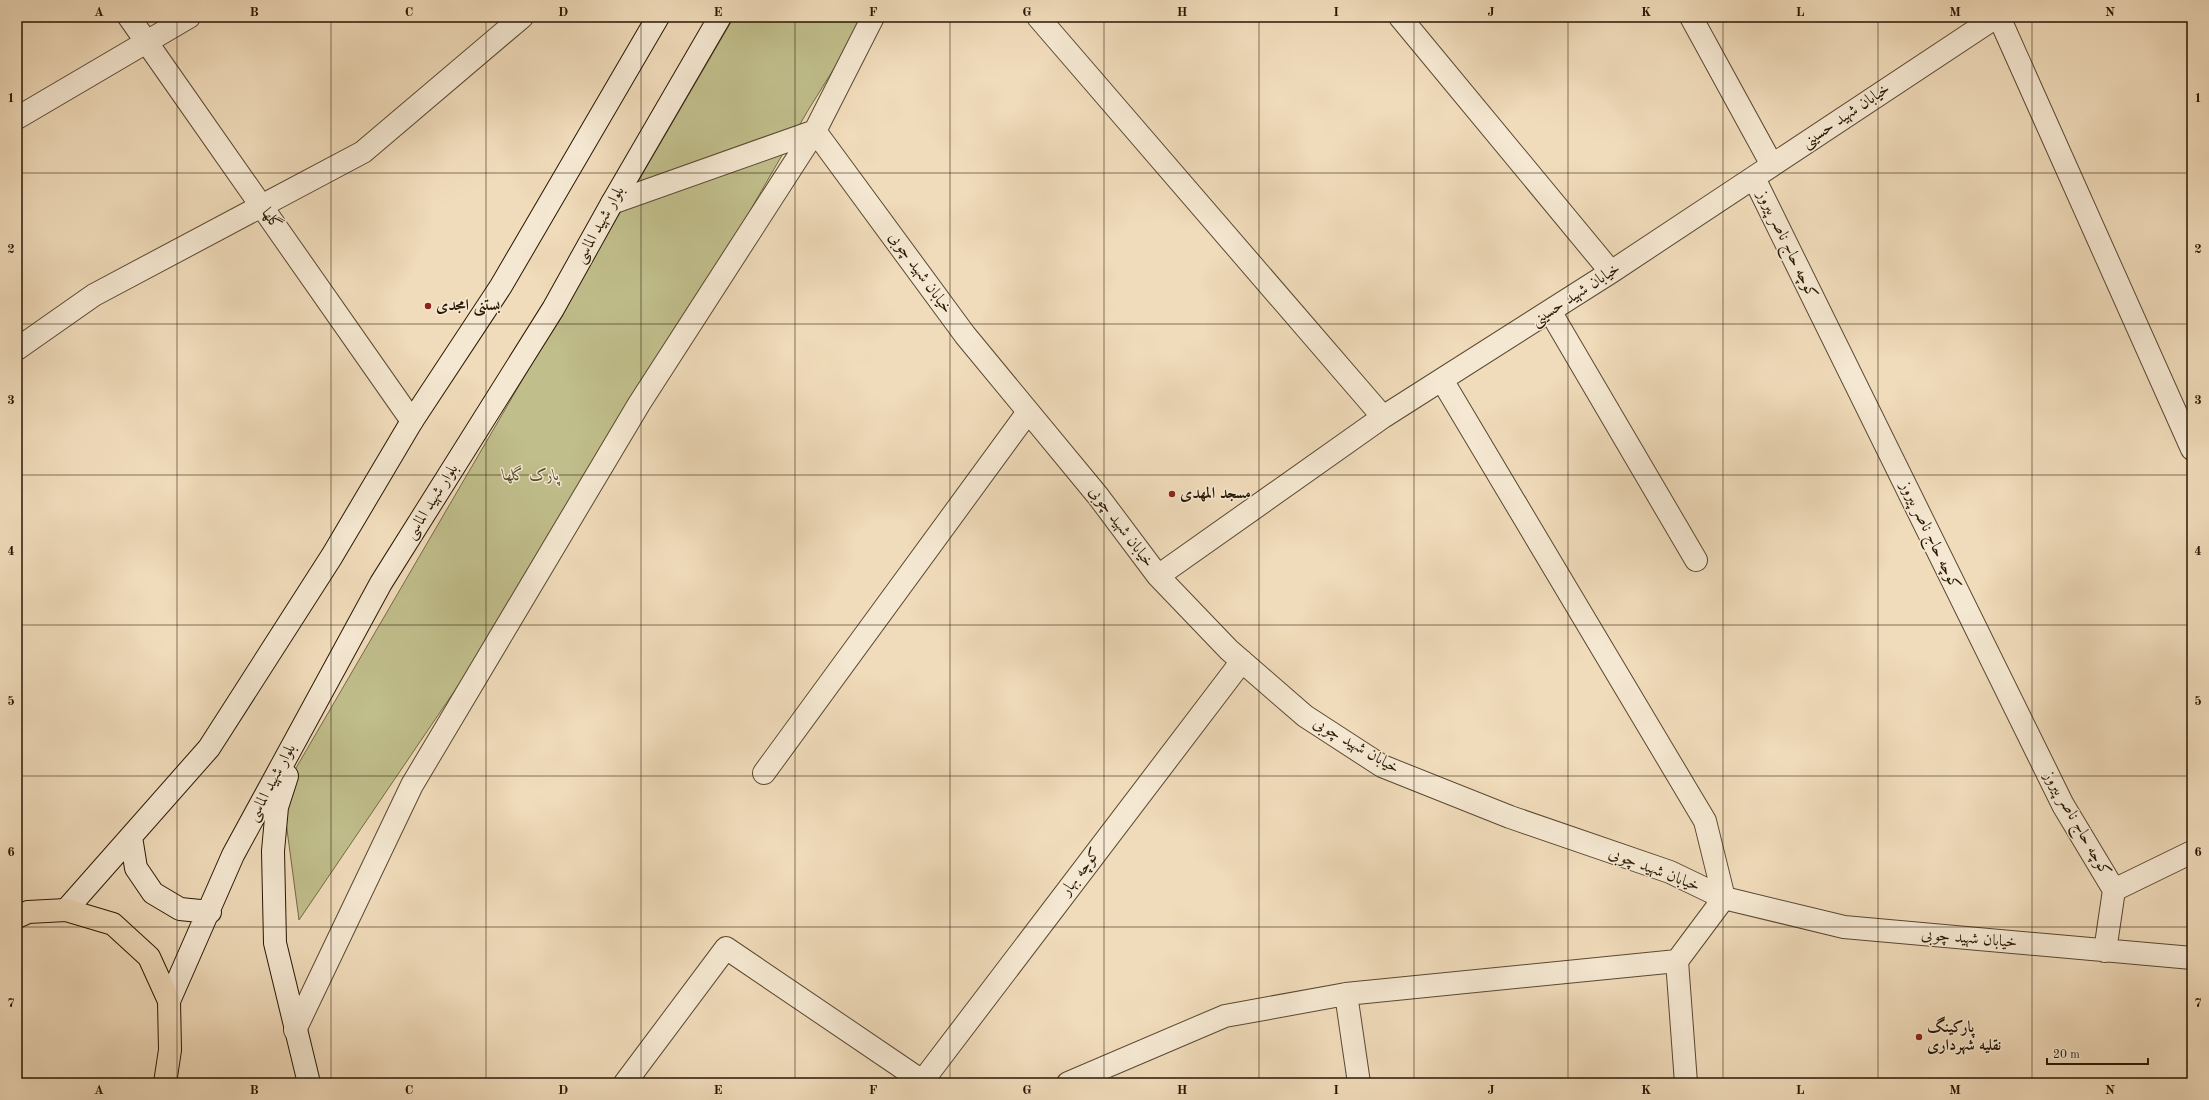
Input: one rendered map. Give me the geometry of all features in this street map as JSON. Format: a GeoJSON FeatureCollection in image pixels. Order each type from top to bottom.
{"type":"FeatureCollection","features":[{"type":"Feature","properties":{"kind":"main road"},"geometry":{"type":"LineString","coordinates":[[21,910],[66,910],[113,924],[149,956],[169,1001],[170,1050],[165,1083]]}},
{"type":"Feature","properties":{"kind":"street","name":"گلها"},"geometry":{"type":"LineString","coordinates":[[129,17],[412,421]]}},
{"type":"Feature","properties":{"kind":"street"},"geometry":{"type":"LineString","coordinates":[[17,118],[189,17]]}},
{"type":"Feature","properties":{"kind":"street"},"geometry":{"type":"LineString","coordinates":[[17,349],[94,295],[363,152],[522,17]]}},
{"type":"Feature","properties":{"kind":"street"},"geometry":{"type":"LineString","coordinates":[[66,910],[209,748],[332,556],[412,421],[500,286],[658,17]]}},
{"type":"Feature","properties":{"kind":"street","name":"بلوار شهید الماسی"},"geometry":{"type":"LineString","coordinates":[[169,1001],[188,955],[210,912],[233,855],[381,583],[553,309],[612,203],[720,17]]}},
{"type":"Feature","properties":{"kind":"street"},"geometry":{"type":"LineString","coordinates":[[295,1030],[412,785],[639,404],[815,131],[873,17]]}},
{"type":"Feature","properties":{"kind":"street"},"geometry":{"type":"LineString","coordinates":[[1038,17],[1383,417]]}},
{"type":"Feature","properties":{"kind":"street"},"geometry":{"type":"LineString","coordinates":[[1400,17],[1611,272]]}},
{"type":"Feature","properties":{"kind":"street"},"geometry":{"type":"LineString","coordinates":[[1691,17],[1772,165]]}},
{"type":"Feature","properties":{"kind":"street"},"geometry":{"type":"LineString","coordinates":[[1997,17],[2192,449]]}},
{"type":"Feature","properties":{"kind":"street","name":"خیابان شهید حسینی"},"geometry":{"type":"LineString","coordinates":[[1158,576],[1383,417],[1611,272],[1997,17]]}},
{"type":"Feature","properties":{"kind":"street"},"geometry":{"type":"LineString","coordinates":[[612,203],[815,131]]}},
{"type":"Feature","properties":{"kind":"street","name":"خیابان شهید چوبی"},"geometry":{"type":"LineString","coordinates":[[815,131],[965,335],[1098,496],[1158,576],[1242,661],[1305,716],[1382,766],[1510,817],[1670,872],[1724,898],[1844,927],[2192,958]]}},
{"type":"Feature","properties":{"kind":"street","name":"کوچه حاج ناصر پیروز"},"geometry":{"type":"LineString","coordinates":[[1754,178],[2060,798],[2114,890]]}},
{"type":"Feature","properties":{"kind":"street"},"geometry":{"type":"LineString","coordinates":[[1550,311],[1696,560]]}},
{"type":"Feature","properties":{"kind":"street"},"geometry":{"type":"LineString","coordinates":[[1442,380],[1705,821],[1724,898],[1677,961],[1686,1083]]}},
{"type":"Feature","properties":{"kind":"street"},"geometry":{"type":"LineString","coordinates":[[764,773],[1028,412]]}},
{"type":"Feature","properties":{"kind":"street","name":"کوچه بهار"},"geometry":{"type":"LineString","coordinates":[[921,1082],[1242,661]]}},
{"type":"Feature","properties":{"kind":"street"},"geometry":{"type":"LineString","coordinates":[[306,719],[277,807],[273,851],[275,943],[309,1083]]}},
{"type":"Feature","properties":{"kind":"street"},"geometry":{"type":"LineString","coordinates":[[131,837],[136,868],[153,893],[180,909],[210,912]]}},
{"type":"Feature","properties":{"kind":"street"},"geometry":{"type":"LineString","coordinates":[[2105,951],[2114,890],[2192,852]]}},
{"type":"Feature","properties":{"kind":"street"},"geometry":{"type":"LineString","coordinates":[[625,1083],[726,948],[921,1082]]}},
{"type":"Feature","properties":{"kind":"street"},"geometry":{"type":"LineString","coordinates":[[1068,1083],[1224,1016],[1346,994],[1677,961]]}},
{"type":"Feature","properties":{"kind":"street"},"geometry":{"type":"LineString","coordinates":[[1346,994],[1359,1083]]}},
{"type":"Feature","properties":{"kind":"green space","name":"پارک گلها"},"geometry":{"type":"Polygon","coordinates":[[[734,17],[866,17],[807,112],[576,512],[299,920],[282,792],[734,17]]]}},
{"type":"Feature","properties":{"kind":"place","name":"بستنی امجدی"},"geometry":{"type":"Point","coordinates":[428,306]}},
{"type":"Feature","properties":{"kind":"place","name":"مسجد المهدی"},"geometry":{"type":"Point","coordinates":[1172,494]}},
{"type":"Feature","properties":{"kind":"place","name":"پارکینگ نقلیه شهرداری"},"geometry":{"type":"Point","coordinates":[1919,1037]}}]}
